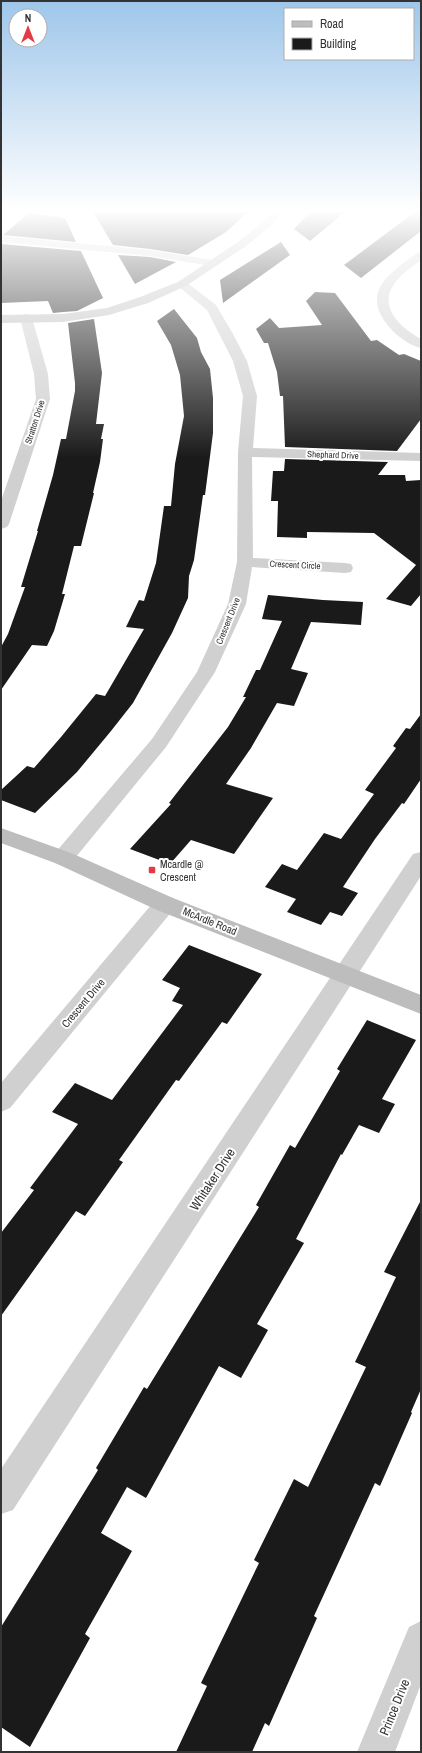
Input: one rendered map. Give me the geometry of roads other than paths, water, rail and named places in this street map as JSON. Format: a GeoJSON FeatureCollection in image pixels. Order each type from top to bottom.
{"type":"FeatureCollection","features":[{"type":"Feature","properties":{"kind":"street"},"geometry":{"type":"LineString","coordinates":[[1,318],[63,318],[109,311],[159,294]]}},
{"type":"Feature","properties":{"kind":"street","name":"Crescent Drive"},"geometry":{"type":"LineString","coordinates":[[62,858],[159,743],[206,672],[237,604],[245,562],[245,452],[250,396],[240,361],[227,334],[212,308],[194,294]]}},
{"type":"Feature","properties":{"kind":"street"},"geometry":{"type":"LineString","coordinates":[[383,294],[385,315],[393,326],[421,344]]}},
{"type":"Feature","properties":{"kind":"street","name":"Stratton Drive"},"geometry":{"type":"LineString","coordinates":[[1,524],[43,399],[41,374],[26,318]]}},
{"type":"Feature","properties":{"kind":"street","name":"Shephard Drive"},"geometry":{"type":"LineString","coordinates":[[245,452],[421,457]]}},
{"type":"Feature","properties":{"kind":"street","name":"Crescent Circle"},"geometry":{"type":"LineString","coordinates":[[245,562],[345,568]]}},
{"type":"Feature","properties":{"kind":"street","name":"McArdle Road"},"geometry":{"type":"LineString","coordinates":[[1,835],[62,858],[165,904],[421,1005]]}},
{"type":"Feature","properties":{"kind":"street","name":"Whitaker Drive"},"geometry":{"type":"LineString","coordinates":[[1,1498],[421,859]]}},
{"type":"Feature","properties":{"kind":"street","name":"Crescent Drive"},"geometry":{"type":"LineString","coordinates":[[1,1102],[165,904]]}},
{"type":"Feature","properties":{"kind":"street","name":"Prince Drive"},"geometry":{"type":"LineString","coordinates":[[376,1752],[421,1639]]}},
{"type":"Feature","properties":{"kind":"place","name":"Mcardle @ Crescent"},"geometry":{"type":"Point","coordinates":[152,870]}}]}
